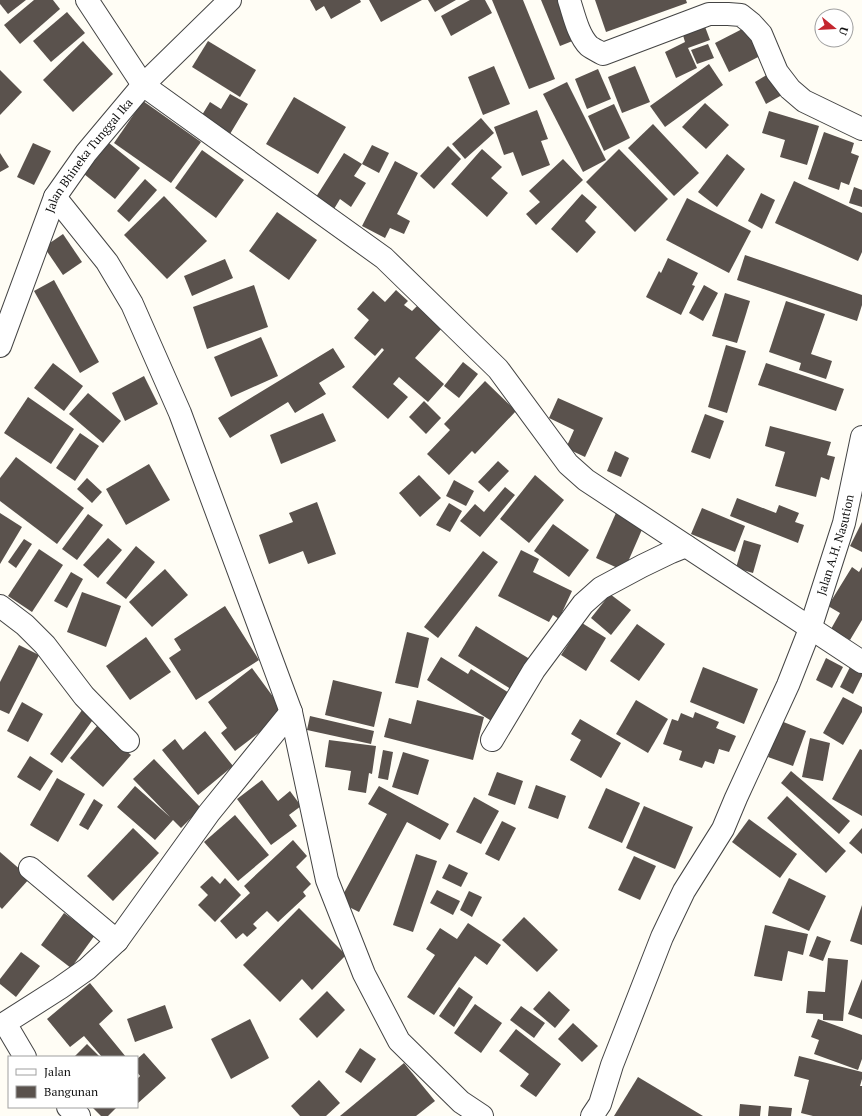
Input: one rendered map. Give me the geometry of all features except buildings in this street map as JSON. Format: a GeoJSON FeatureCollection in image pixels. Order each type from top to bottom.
{"type":"FeatureCollection","features":[{"type":"Feature","properties":{"kind":"street"},"geometry":{"type":"LineString","coordinates":[[87,0],[143,86],[384,258],[498,369],[568,464],[586,480],[862,662]]}},
{"type":"Feature","properties":{"kind":"street","name":"Jalan Bhineka Tunggal Ika"},"geometry":{"type":"LineString","coordinates":[[1,343],[55,197],[86,153],[143,86],[230,0]]}},
{"type":"Feature","properties":{"kind":"street"},"geometry":{"type":"LineString","coordinates":[[569,0],[579,30],[585,40],[590,47],[603,54],[709,14],[741,15],[761,34],[777,72],[790,89],[804,101],[862,128]]}},
{"type":"Feature","properties":{"kind":"street"},"geometry":{"type":"LineString","coordinates":[[55,197],[106,262],[132,304],[180,413],[291,712],[327,880],[364,974],[399,1041],[462,1102],[482,1116]]}},
{"type":"Feature","properties":{"kind":"street","name":"Jalan A.H. Nasution"},"geometry":{"type":"LineString","coordinates":[[592,1116],[600,1104],[612,1065],[662,937],[684,891],[723,829],[788,686],[810,629],[844,523],[862,437]]}},
{"type":"Feature","properties":{"kind":"street"},"geometry":{"type":"LineString","coordinates":[[492,740],[534,670],[583,604],[601,588],[642,566],[686,546]]}},
{"type":"Feature","properties":{"kind":"street"},"geometry":{"type":"LineString","coordinates":[[0,606],[25,625],[46,644],[84,696],[128,741]]}},
{"type":"Feature","properties":{"kind":"street"},"geometry":{"type":"LineString","coordinates":[[24,1056],[5,1023],[87,969],[117,941],[209,813],[291,712]]}},
{"type":"Feature","properties":{"kind":"street"},"geometry":{"type":"LineString","coordinates":[[30,868],[117,941]]}},
{"type":"Feature","properties":{"kind":"street"},"geometry":{"type":"LineString","coordinates":[[69,1108],[79,1116]]}}]}
